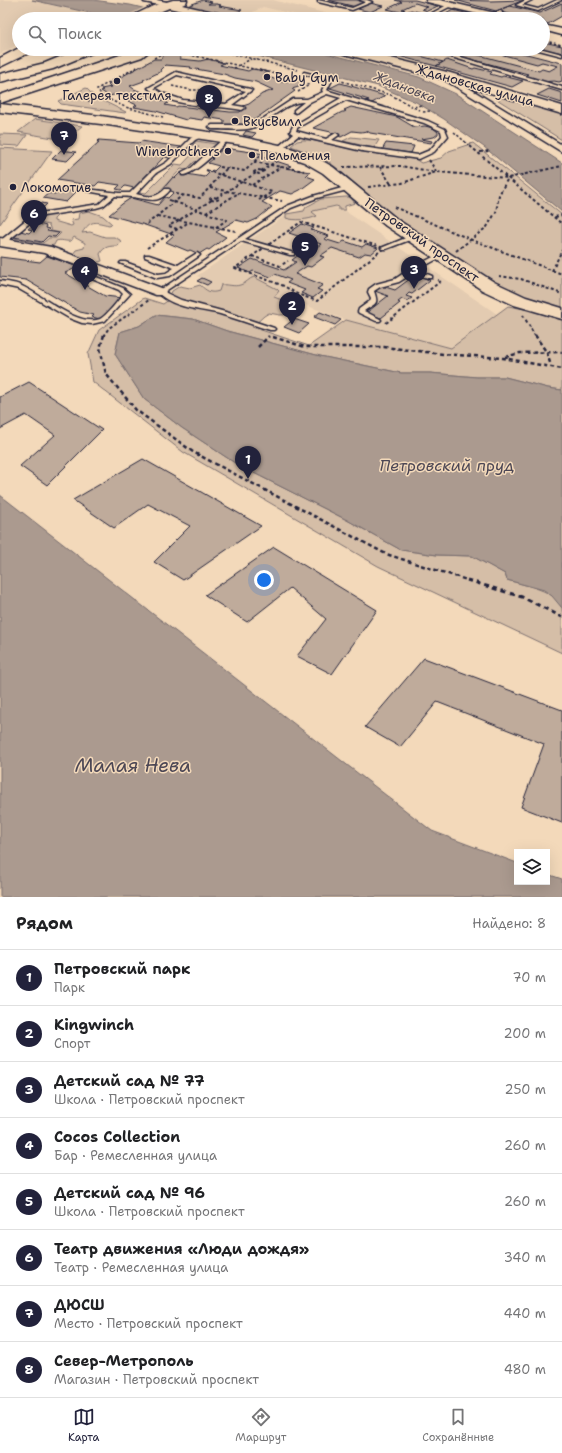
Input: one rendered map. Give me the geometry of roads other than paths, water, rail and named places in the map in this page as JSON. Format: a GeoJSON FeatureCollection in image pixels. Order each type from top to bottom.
{"type":"FeatureCollection","features":[{"type":"Feature","properties":{"kind":"street"},"geometry":{"type":"LineString","coordinates":[[147,0],[201,12]]}},
{"type":"Feature","properties":{"kind":"street"},"geometry":{"type":"LineString","coordinates":[[160,12],[197,0]]}},
{"type":"Feature","properties":{"kind":"street"},"geometry":{"type":"LineString","coordinates":[[434,1],[480,12]]}},
{"type":"Feature","properties":{"kind":"street"},"geometry":{"type":"LineString","coordinates":[[175,6],[195,12]]}},
{"type":"Feature","properties":{"kind":"street"},"geometry":{"type":"LineString","coordinates":[[552,29],[562,26]]}},
{"type":"Feature","properties":{"kind":"street"},"geometry":{"type":"LineString","coordinates":[[552,29],[562,32]]}},
{"type":"Feature","properties":{"kind":"street"},"geometry":{"type":"LineString","coordinates":[[0,59],[12,53]]}},
{"type":"Feature","properties":{"kind":"street"},"geometry":{"type":"LineString","coordinates":[[0,63],[14,56]]}},
{"type":"Feature","properties":{"kind":"street"},"geometry":{"type":"LineString","coordinates":[[0,72],[44,64],[58,56]]}},
{"type":"Feature","properties":{"kind":"street"},"geometry":{"type":"LineString","coordinates":[[0,78],[69,56]]}},
{"type":"Feature","properties":{"kind":"street"},"geometry":{"type":"LineString","coordinates":[[0,95],[121,56]]}},
{"type":"Feature","properties":{"kind":"street"},"geometry":{"type":"LineString","coordinates":[[0,100],[132,56]]}},
{"type":"Feature","properties":{"kind":"street","name":"Ждановская улица"},"geometry":{"type":"LineString","coordinates":[[368,56],[505,92],[562,110]]}},
{"type":"Feature","properties":{"kind":"street","name":"Ждановская улица"},"geometry":{"type":"LineString","coordinates":[[382,56],[462,76],[562,106]]}},
{"type":"Feature","properties":{"kind":"street"},"geometry":{"type":"LineString","coordinates":[[443,75],[562,149]]}},
{"type":"Feature","properties":{"kind":"street"},"geometry":{"type":"LineString","coordinates":[[482,99],[486,94],[505,92]]}},
{"type":"Feature","properties":{"kind":"street","name":"Петровский проспект"},"geometry":{"type":"LineString","coordinates":[[0,100],[101,120]]}},
{"type":"Feature","properties":{"kind":"street","name":"Петровский проспект"},"geometry":{"type":"LineString","coordinates":[[0,108],[207,131],[226,139],[278,155],[318,163],[356,188],[387,219],[413,237],[446,255],[503,294],[562,314]]}},
{"type":"Feature","properties":{"kind":"street"},"geometry":{"type":"LineString","coordinates":[[1,243],[47,250],[160,292]]}},
{"type":"Feature","properties":{"kind":"lane"},"geometry":{"type":"LineString","coordinates":[[318,1],[352,10],[370,2],[362,0]]}},
{"type":"Feature","properties":{"kind":"lane"},"geometry":{"type":"LineString","coordinates":[[530,0],[516,6],[538,10],[560,1]]}},
{"type":"Feature","properties":{"kind":"lane"},"geometry":{"type":"LineString","coordinates":[[436,12],[451,5]]}},
{"type":"Feature","properties":{"kind":"lane"},"geometry":{"type":"LineString","coordinates":[[550,52],[562,55]]}},
{"type":"Feature","properties":{"kind":"lane"},"geometry":{"type":"LineString","coordinates":[[453,56],[521,78],[562,89]]}},
{"type":"Feature","properties":{"kind":"lane"},"geometry":{"type":"LineString","coordinates":[[228,105],[250,90],[179,73],[173,74],[150,88],[180,101],[221,106],[228,105],[242,108]]}},
{"type":"Feature","properties":{"kind":"lane"},"geometry":{"type":"LineString","coordinates":[[306,73],[330,80],[324,90],[327,92]]}},
{"type":"Feature","properties":{"kind":"lane"},"geometry":{"type":"LineString","coordinates":[[296,111],[308,101],[327,92],[426,122],[443,130],[445,136],[432,152],[424,156],[413,156],[362,149],[293,132],[295,127],[345,98]]}},
{"type":"Feature","properties":{"kind":"lane"},"geometry":{"type":"LineString","coordinates":[[132,195],[154,172],[169,163],[193,139],[207,131],[250,127],[295,100],[308,101]]}},
{"type":"Feature","properties":{"kind":"lane"},"geometry":{"type":"LineString","coordinates":[[264,113],[272,115]]}},
{"type":"Feature","properties":{"kind":"lane"},"geometry":{"type":"LineString","coordinates":[[278,155],[297,134]]}},
{"type":"Feature","properties":{"kind":"lane"},"geometry":{"type":"LineString","coordinates":[[327,141],[336,135]]}},
{"type":"Feature","properties":{"kind":"lane"},"geometry":{"type":"LineString","coordinates":[[184,174],[192,170],[226,139]]}},
{"type":"Feature","properties":{"kind":"lane"},"geometry":{"type":"LineString","coordinates":[[270,332],[212,310],[167,298],[160,292],[194,270],[239,235],[283,211],[301,202],[324,194],[356,188]]}},
{"type":"Feature","properties":{"kind":"lane"},"geometry":{"type":"LineString","coordinates":[[89,190],[132,195],[153,200],[167,190]]}},
{"type":"Feature","properties":{"kind":"lane"},"geometry":{"type":"LineString","coordinates":[[1,243],[35,216],[94,207],[101,205],[114,194]]}},
{"type":"Feature","properties":{"kind":"lane"},"geometry":{"type":"LineString","coordinates":[[239,235],[258,245],[292,254]]}},
{"type":"Feature","properties":{"kind":"lane"},"geometry":{"type":"LineString","coordinates":[[384,248],[413,237]]}},
{"type":"Feature","properties":{"kind":"lane"},"geometry":{"type":"LineString","coordinates":[[123,263],[157,276],[168,275],[197,255]]}},
{"type":"Feature","properties":{"kind":"lane"},"geometry":{"type":"LineString","coordinates":[[378,320],[361,312],[373,302],[374,298],[371,290],[378,285],[397,281],[412,270],[446,255]]}},
{"type":"Feature","properties":{"kind":"lane"},"geometry":{"type":"LineString","coordinates":[[147,256],[194,270]]}},
{"type":"Feature","properties":{"kind":"lane"},"geometry":{"type":"LineString","coordinates":[[88,265],[81,269],[80,271],[82,273],[125,291]]}},
{"type":"Feature","properties":{"kind":"lane"},"geometry":{"type":"LineString","coordinates":[[412,270],[430,277]]}},
{"type":"Feature","properties":{"kind":"lane"},"geometry":{"type":"LineString","coordinates":[[0,283],[21,288],[69,316],[92,322],[102,320],[126,296],[127,294],[125,291]]}},
{"type":"Feature","properties":{"kind":"lane"},"geometry":{"type":"LineString","coordinates":[[125,291],[137,284]]}},
{"type":"Feature","properties":{"kind":"water"},"geometry":{"type":"Polygon","coordinates":[[[32,0],[93,0],[130,5],[159,12],[86,12],[32,0]]]}},
{"type":"Feature","properties":{"kind":"water","name":"Ждановка"},"geometry":{"type":"Polygon","coordinates":[[[258,56],[337,56],[419,77],[456,94],[562,163],[562,212],[484,147],[444,119],[416,102],[378,86],[258,56]]]}},
{"type":"Feature","properties":{"kind":"water","name":"Петровский пруд"},"geometry":{"type":"Polygon","coordinates":[[[156,315],[193,319],[227,331],[320,356],[401,373],[505,377],[562,390],[562,608],[552,596],[544,590],[507,580],[505,574],[472,556],[437,555],[401,550],[347,520],[238,465],[182,428],[144,399],[115,354],[120,332],[139,326],[156,315]]]}},
{"type":"Feature","properties":{"kind":"water","name":"Малая Нева"},"geometry":{"type":"Polygon","coordinates":[[[0,495],[432,831],[514,862],[514,885],[550,885],[550,875],[562,879],[562,897],[0,897],[0,495]]]}},
{"type":"Feature","properties":{"kind":"place","name":"Baby Gym"},"geometry":{"type":"Point","coordinates":[267,77]}},
{"type":"Feature","properties":{"kind":"place","name":"Галерея текстиля"},"geometry":{"type":"Point","coordinates":[117,81]}},
{"type":"Feature","properties":{"kind":"place","name":"Север-Метрополь"},"geometry":{"type":"Point","coordinates":[209,118]}},
{"type":"Feature","properties":{"kind":"place","name":"ВкусВилл"},"geometry":{"type":"Point","coordinates":[235,121]}},
{"type":"Feature","properties":{"kind":"place","name":"Winebrothers"},"geometry":{"type":"Point","coordinates":[228,151]}},
{"type":"Feature","properties":{"kind":"place","name":"ДЮСШ"},"geometry":{"type":"Point","coordinates":[64,155]}},
{"type":"Feature","properties":{"kind":"place","name":"Пельмения"},"geometry":{"type":"Point","coordinates":[252,155]}},
{"type":"Feature","properties":{"kind":"place","name":"Локомотив"},"geometry":{"type":"Point","coordinates":[13,187]}},
{"type":"Feature","properties":{"kind":"place","name":"Театр движения «Люди дождя»"},"geometry":{"type":"Point","coordinates":[34,233]}},
{"type":"Feature","properties":{"kind":"place","name":"Детский сад № 96"},"geometry":{"type":"Point","coordinates":[305,266]}},
{"type":"Feature","properties":{"kind":"place","name":"Детский сад № 77"},"geometry":{"type":"Point","coordinates":[414,289]}},
{"type":"Feature","properties":{"kind":"place","name":"Cocos Collection"},"geometry":{"type":"Point","coordinates":[85,290]}},
{"type":"Feature","properties":{"kind":"place","name":"Kingwinch"},"geometry":{"type":"Point","coordinates":[292,325]}},
{"type":"Feature","properties":{"kind":"place","name":"Петровский парк"},"geometry":{"type":"Point","coordinates":[248,479]}}]}
